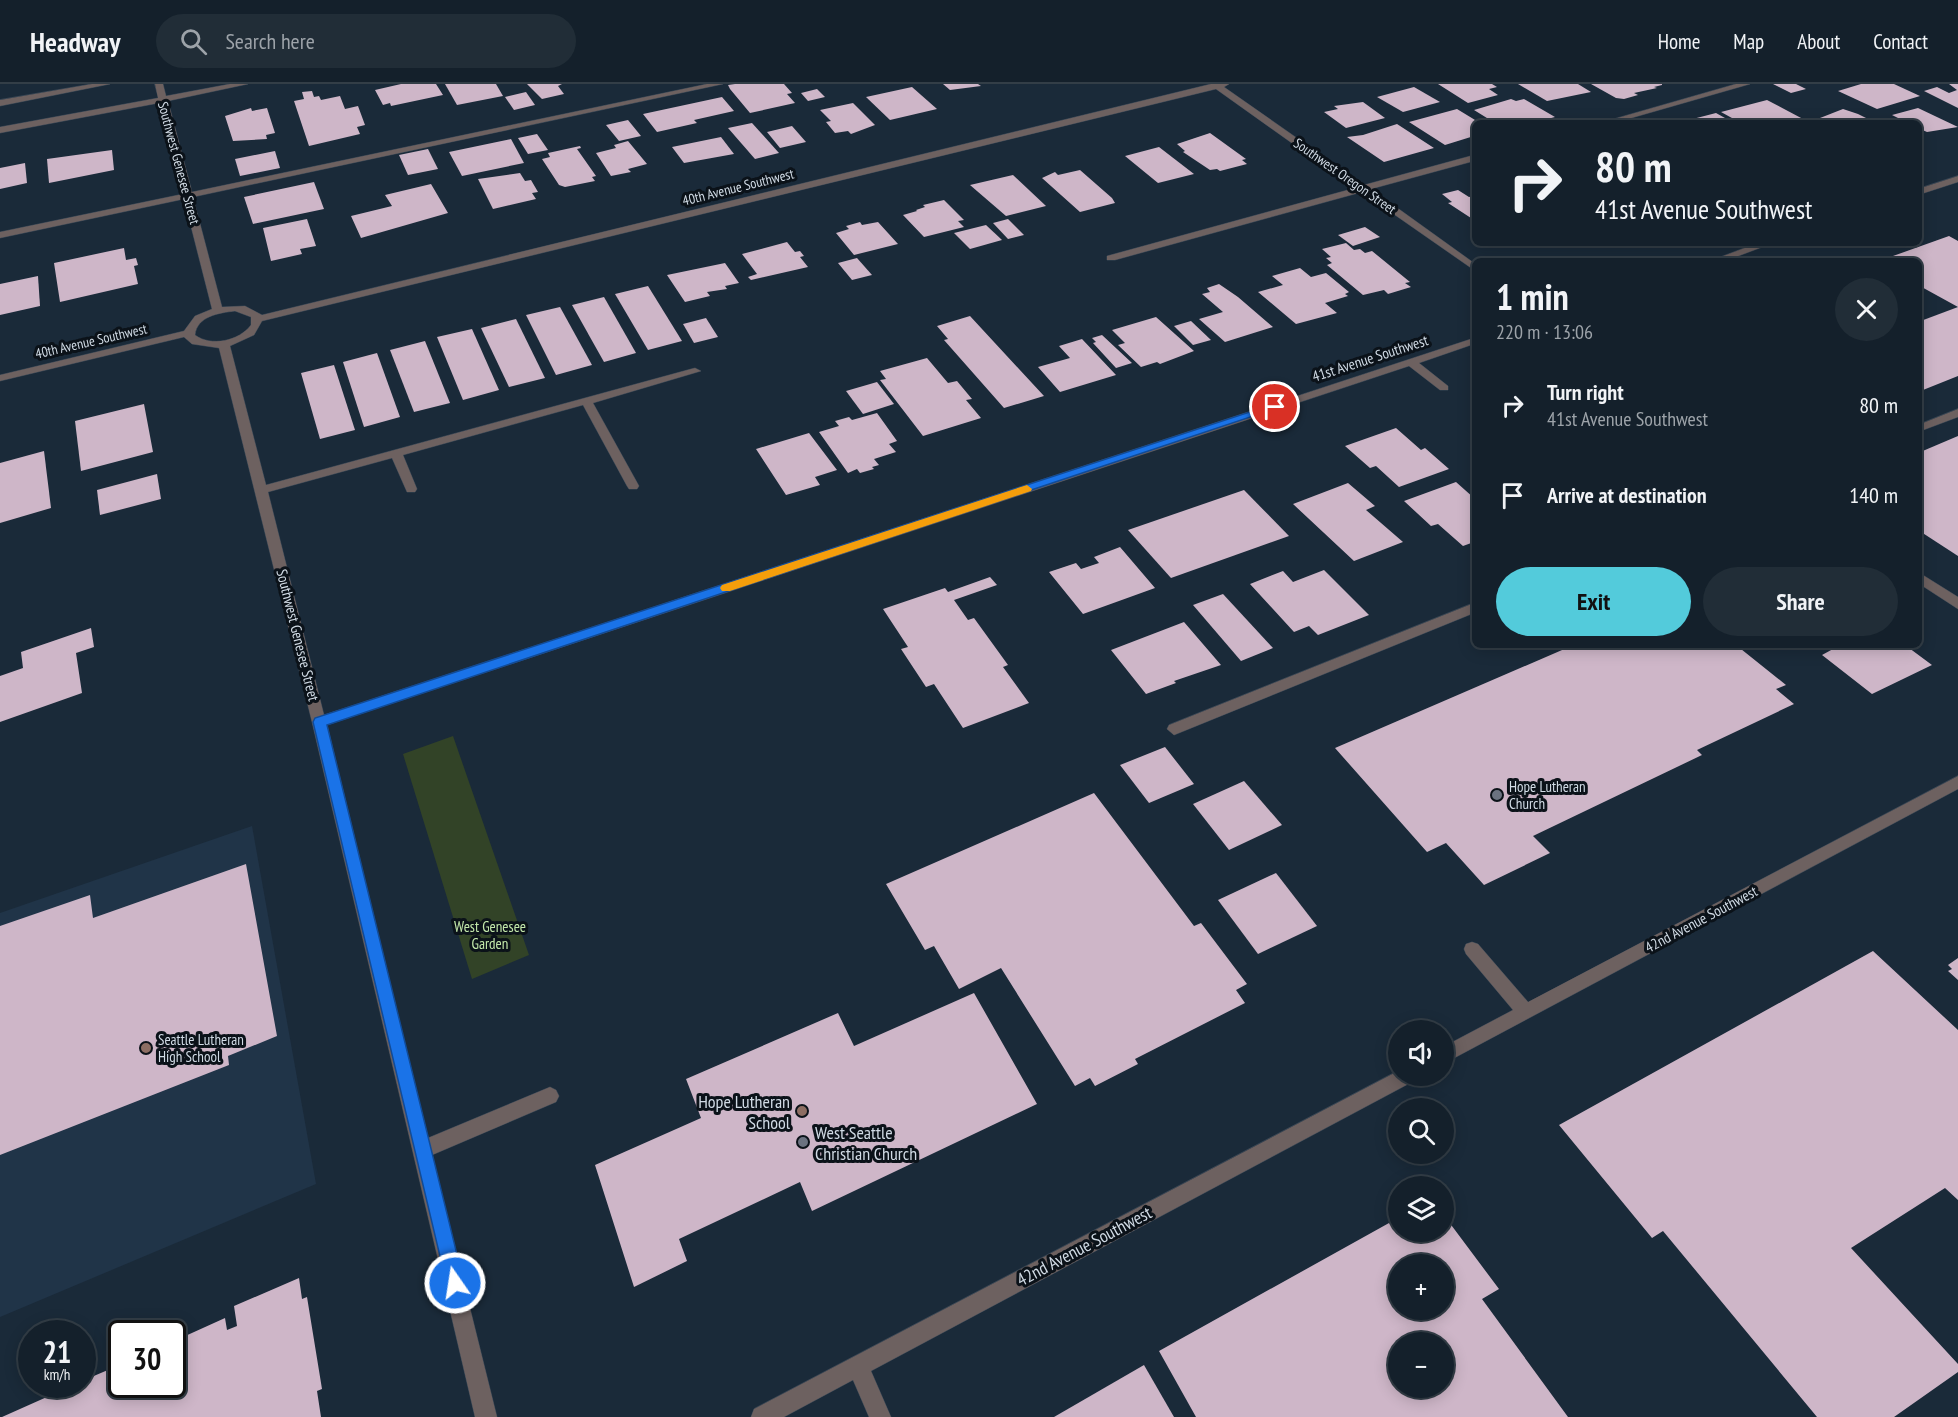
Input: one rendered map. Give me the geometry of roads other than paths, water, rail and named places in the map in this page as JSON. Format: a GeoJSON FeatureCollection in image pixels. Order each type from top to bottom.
{"type":"FeatureCollection","features":[{"type":"Feature","properties":{"kind":"street"},"geometry":{"type":"LineString","coordinates":[[0,103],[106,84]]}},
{"type":"Feature","properties":{"kind":"street","name":"Southwest Genesee Street"},"geometry":{"type":"LineString","coordinates":[[159,84],[218,311]]}},
{"type":"Feature","properties":{"kind":"street"},"geometry":{"type":"LineString","coordinates":[[0,130],[244,84]]}},
{"type":"Feature","properties":{"kind":"street"},"geometry":{"type":"LineString","coordinates":[[0,235],[719,84]]}},
{"type":"Feature","properties":{"kind":"street"},"geometry":{"type":"LineString","coordinates":[[1615,120],[1746,84]]}},
{"type":"Feature","properties":{"kind":"street","name":"Southwest Oregon Street"},"geometry":{"type":"LineString","coordinates":[[1220,85],[1472,266]]}},
{"type":"Feature","properties":{"kind":"street","name":"40th Avenue Southwest"},"geometry":{"type":"LineString","coordinates":[[258,319],[1220,85]]}},
{"type":"Feature","properties":{"kind":"street"},"geometry":{"type":"LineString","coordinates":[[1111,258],[1472,159]]}},
{"type":"Feature","properties":{"kind":"street"},"geometry":{"type":"LineString","coordinates":[[1922,191],[1958,179]]}},
{"type":"Feature","properties":{"kind":"street"},"geometry":{"type":"LineString","coordinates":[[1723,258],[1759,246]]}},
{"type":"Feature","properties":{"kind":"street"},"geometry":{"type":"LineString","coordinates":[[245,309],[258,319],[256,328],[249,334],[224,344],[198,343],[192,340],[189,333],[197,320],[218,311],[245,309]]}},
{"type":"Feature","properties":{"kind":"street","name":"40th Avenue Southwest"},"geometry":{"type":"LineString","coordinates":[[0,378],[189,333]]}},
{"type":"Feature","properties":{"kind":"street","name":"41st Avenue Southwest"},"geometry":{"type":"LineString","coordinates":[[320,722],[1472,342]]}},
{"type":"Feature","properties":{"kind":"street","name":"Southwest Genesee Street"},"geometry":{"type":"LineString","coordinates":[[224,344],[320,722],[424,1149],[486,1417]]}},
{"type":"Feature","properties":{"kind":"street"},"geometry":{"type":"LineString","coordinates":[[1411,362],[1444,388]]}},
{"type":"Feature","properties":{"kind":"street"},"geometry":{"type":"LineString","coordinates":[[261,490],[695,371]]}},
{"type":"Feature","properties":{"kind":"street"},"geometry":{"type":"LineString","coordinates":[[586,400],[633,486]]}},
{"type":"Feature","properties":{"kind":"street"},"geometry":{"type":"LineString","coordinates":[[1922,427],[1958,413]]}},
{"type":"Feature","properties":{"kind":"street"},"geometry":{"type":"LineString","coordinates":[[396,452],[411,489]]}},
{"type":"Feature","properties":{"kind":"street"},"geometry":{"type":"LineString","coordinates":[[1922,579],[1958,604]]}},
{"type":"Feature","properties":{"kind":"street"},"geometry":{"type":"LineString","coordinates":[[1174,729],[1472,609]]}},
{"type":"Feature","properties":{"kind":"street","name":"42nd Avenue Southwest"},"geometry":{"type":"LineString","coordinates":[[1454,1050],[1958,782]]}},
{"type":"Feature","properties":{"kind":"street"},"geometry":{"type":"LineString","coordinates":[[1472,949],[1526,1012]]}},
{"type":"Feature","properties":{"kind":"street","name":"42nd Avenue Southwest"},"geometry":{"type":"LineString","coordinates":[[762,1417],[1388,1086]]}},
{"type":"Feature","properties":{"kind":"street"},"geometry":{"type":"LineString","coordinates":[[424,1149],[550,1096]]}},
{"type":"Feature","properties":{"kind":"street"},"geometry":{"type":"LineString","coordinates":[[858,1366],[880,1417]]}},
{"type":"Feature","properties":{"kind":"place","name":"Hope Lutheran Church"},"geometry":{"type":"Point","coordinates":[1497,795]}},
{"type":"Feature","properties":{"kind":"place","name":"Seattle Lutheran High School"},"geometry":{"type":"Point","coordinates":[146,1048]}},
{"type":"Feature","properties":{"kind":"place","name":"Hope Lutheran School"},"geometry":{"type":"Point","coordinates":[802,1111]}},
{"type":"Feature","properties":{"kind":"place","name":"West Seattle Christian Church"},"geometry":{"type":"Point","coordinates":[803,1142]}},
{"type":"Feature","properties":{"kind":"park label","name":"West Genesee Garden"},"geometry":{"type":"Point","coordinates":[490,934]}}]}
